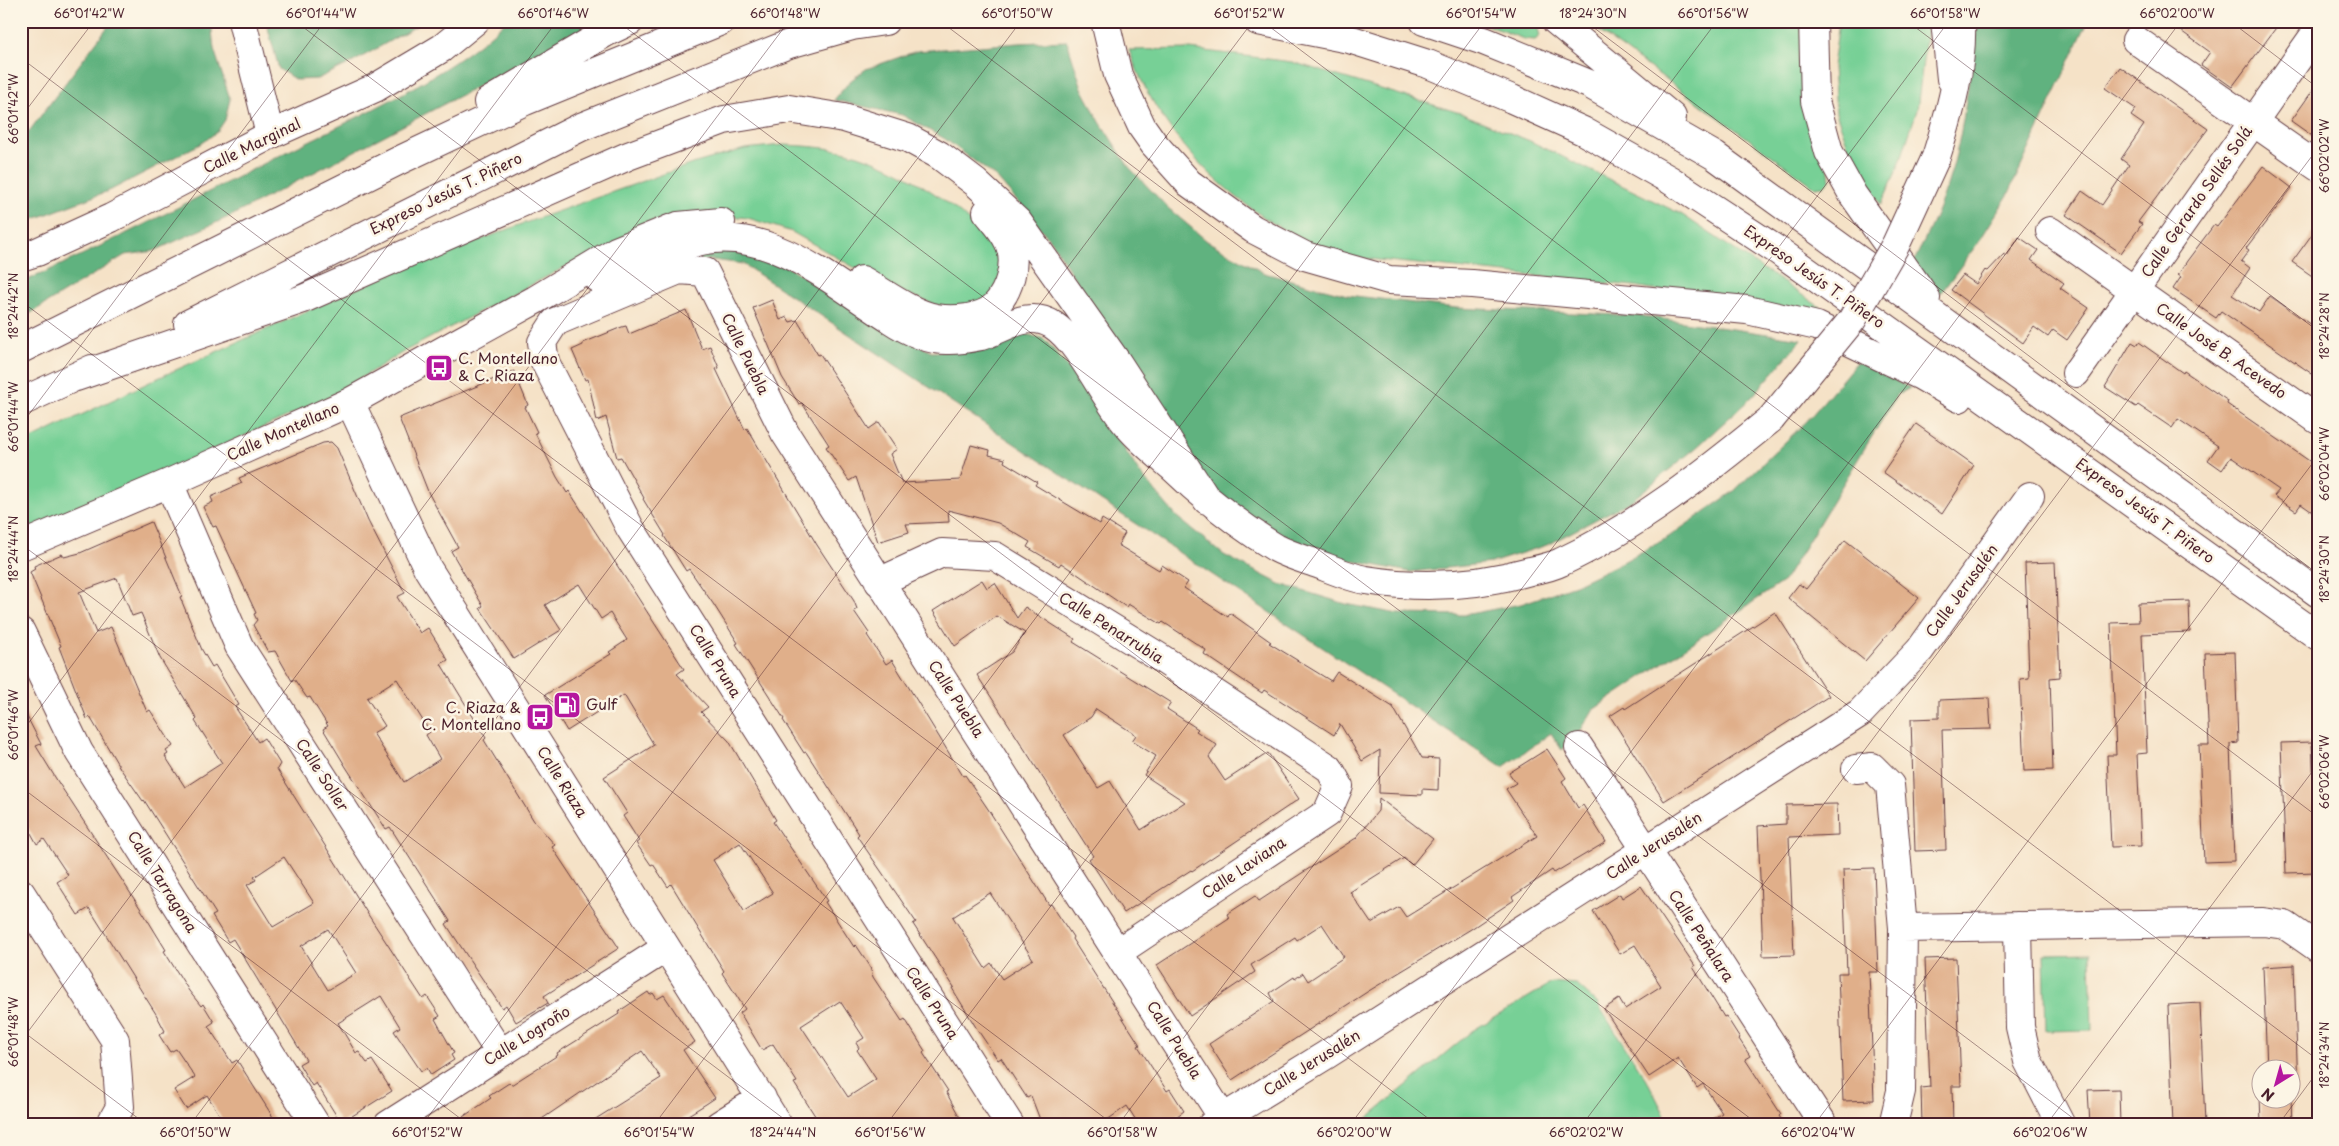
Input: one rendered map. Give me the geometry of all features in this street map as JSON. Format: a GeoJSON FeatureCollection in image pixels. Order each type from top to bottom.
{"type":"FeatureCollection","features":[{"type":"Feature","properties":{"kind":"main road"},"geometry":{"type":"LineString","coordinates":[[242,21],[270,135]]}},
{"type":"Feature","properties":{"kind":"main road","name":"Calle Marginal"},"geometry":{"type":"LineString","coordinates":[[21,257],[37,252],[111,218],[270,135],[375,88],[442,48],[475,21]]}},
{"type":"Feature","properties":{"kind":"main road"},"geometry":{"type":"LineString","coordinates":[[400,160],[485,104],[604,33],[630,21]]}},
{"type":"Feature","properties":{"kind":"main road"},"geometry":{"type":"LineString","coordinates":[[21,350],[400,160],[525,101],[721,21]]}},
{"type":"Feature","properties":{"kind":"main road","name":"Expreso Jesús T. Piñero"},"geometry":{"type":"LineString","coordinates":[[21,402],[187,324],[581,127],[790,44],[852,26],[885,21]]}},
{"type":"Feature","properties":{"kind":"main road"},"geometry":{"type":"LineString","coordinates":[[1105,21],[1118,75],[1142,126],[1154,144],[1189,183],[1253,229],[1305,256],[1389,280],[1472,284],[1746,310],[1817,326],[1921,376],[2095,476]]}},
{"type":"Feature","properties":{"kind":"main road","name":"Expreso Jesús T. Piñero"},"geometry":{"type":"LineString","coordinates":[[1258,21],[1349,39],[1428,64],[1512,98],[1583,131],[1670,180],[1780,252],[2318,636]]}},
{"type":"Feature","properties":{"kind":"main road"},"geometry":{"type":"LineString","coordinates":[[1424,21],[1484,41],[1589,84],[1716,156]]}},
{"type":"Feature","properties":{"kind":"main road"},"geometry":{"type":"LineString","coordinates":[[1556,21],[1660,106],[1716,156],[1938,316],[2092,431],[2318,593]]}},
{"type":"Feature","properties":{"kind":"main road"},"geometry":{"type":"LineString","coordinates":[[1813,21],[1815,101],[1829,152],[1853,196],[1938,316]]}},
{"type":"Feature","properties":{"kind":"main road"},"geometry":{"type":"LineString","coordinates":[[1945,21],[1954,98]]}},
{"type":"Feature","properties":{"kind":"main road"},"geometry":{"type":"LineString","coordinates":[[628,156],[768,126],[847,130],[901,148],[956,184],[1000,227],[1010,244],[1013,269],[1005,290],[994,307],[980,315],[956,320],[936,318],[913,310],[783,234],[742,222],[678,226],[677,238],[740,239],[778,249],[817,271],[905,328],[938,340],[952,341],[982,336],[1009,323],[1026,319],[1040,320],[1053,325],[1082,358],[1128,427],[1207,500],[1278,550],[1363,580],[1446,586],[1505,578],[1558,563],[1646,514],[1710,469],[1771,419],[1852,320],[1896,244],[1936,157],[1954,98],[1962,34],[1961,21]]}},
{"type":"Feature","properties":{"kind":"main road","name":"Calle Gerardo Sellés Solá"},"geometry":{"type":"LineString","coordinates":[[2076,373],[2318,30]]}},
{"type":"Feature","properties":{"kind":"main road"},"geometry":{"type":"LineString","coordinates":[[2136,40],[2318,167]]}},
{"type":"Feature","properties":{"kind":"main road"},"geometry":{"type":"LineString","coordinates":[[76,376],[303,299],[628,156],[724,120],[789,109],[844,118],[908,138],[939,155],[976,183],[1018,222],[1112,354],[1207,500]]}},
{"type":"Feature","properties":{"kind":"main road","name":"Calle José B. Acevedo"},"geometry":{"type":"LineString","coordinates":[[2050,231],[2318,420]]}},
{"type":"Feature","properties":{"kind":"main road","name":"Calle Montellano"},"geometry":{"type":"LineString","coordinates":[[21,546],[169,483],[350,402],[535,300],[616,251],[677,238]]}},
{"type":"Feature","properties":{"kind":"main road","name":"Calle Pruna"},"geometry":{"type":"LineString","coordinates":[[705,272],[679,270],[555,322],[542,342],[545,362],[630,528],[1010,1125]]}},
{"type":"Feature","properties":{"kind":"main road","name":"Calle Puebla"},"geometry":{"type":"LineString","coordinates":[[705,272],[785,433],[1118,952],[1218,1121]]}},
{"type":"Feature","properties":{"kind":"main road","name":"Calle Riaza"},"geometry":{"type":"LineString","coordinates":[[350,402],[428,569],[778,1125]]}},
{"type":"Feature","properties":{"kind":"main road","name":"Calle Soller"},"geometry":{"type":"LineString","coordinates":[[169,483],[239,646],[500,1053]]}},
{"type":"Feature","properties":{"kind":"main road","name":"Calle Jerusalén"},"geometry":{"type":"LineString","coordinates":[[1218,1121],[1646,851],[1860,712],[1920,650],[2030,496]]}},
{"type":"Feature","properties":{"kind":"main road","name":"Calle Penarrubia"},"geometry":{"type":"LineString","coordinates":[[879,582],[942,554],[994,556],[1159,657],[1329,768]]}},
{"type":"Feature","properties":{"kind":"main road","name":"Calle Tarragona"},"geometry":{"type":"LineString","coordinates":[[21,632],[79,752],[316,1125]]}},
{"type":"Feature","properties":{"kind":"main road","name":"Calle Peñalara"},"geometry":{"type":"LineString","coordinates":[[1579,747],[1824,1125]]}},
{"type":"Feature","properties":{"kind":"main road"},"geometry":{"type":"LineString","coordinates":[[1856,769],[1872,767],[1890,785],[1903,928],[1901,1091],[1893,1125]]}},
{"type":"Feature","properties":{"kind":"main road","name":"Calle Laviana"},"geometry":{"type":"LineString","coordinates":[[1118,952],[1327,813],[1339,786],[1329,768]]}},
{"type":"Feature","properties":{"kind":"main road"},"geometry":{"type":"LineString","coordinates":[[21,893],[115,1040],[120,1107],[110,1125]]}},
{"type":"Feature","properties":{"kind":"main road"},"geometry":{"type":"LineString","coordinates":[[1903,928],[2264,922],[2285,925],[2318,948]]}},
{"type":"Feature","properties":{"kind":"main road"},"geometry":{"type":"LineString","coordinates":[[2018,926],[2020,1028],[2028,1061],[2062,1125]]}},
{"type":"Feature","properties":{"kind":"main road","name":"Calle Logroño"},"geometry":{"type":"LineString","coordinates":[[388,1125],[666,948]]}},
{"type":"Feature","properties":{"kind":"main road"},"geometry":{"type":"LineString","coordinates":[[720,1125],[762,1098]]}},
{"type":"Feature","properties":{"kind":"green space"},"geometry":{"type":"Polygon","coordinates":[[[112,21],[211,21],[214,49],[230,99],[225,120],[217,132],[200,144],[111,190],[21,224],[21,142],[112,21]]]}},
{"type":"Feature","properties":{"kind":"green space"},"geometry":{"type":"Polygon","coordinates":[[[266,21],[425,21],[353,62],[317,79],[296,80],[279,69],[266,21]]]}},
{"type":"Feature","properties":{"kind":"green space"},"geometry":{"type":"Polygon","coordinates":[[[506,21],[602,21],[233,215],[154,251],[125,255],[21,319],[21,283],[119,237],[398,96],[456,61],[506,21]]]}},
{"type":"Feature","properties":{"kind":"green space"},"geometry":{"type":"Polygon","coordinates":[[[1476,21],[1531,21],[1538,29],[1540,36],[1535,40],[1524,39],[1476,21]]]}},
{"type":"Feature","properties":{"kind":"green space"},"geometry":{"type":"Polygon","coordinates":[[[1585,21],[1808,21],[1830,180],[1824,186],[1815,187],[1585,21]]]}},
{"type":"Feature","properties":{"kind":"green space"},"geometry":{"type":"Polygon","coordinates":[[[1839,21],[1928,21],[1917,110],[1899,165],[1881,205],[1853,160],[1836,113],[1833,67],[1839,21]]]}},
{"type":"Feature","properties":{"kind":"green space"},"geometry":{"type":"Polygon","coordinates":[[[1975,21],[2088,21],[2008,195],[1980,240],[1941,293],[1910,270],[1932,225],[1956,154],[1965,110],[1975,21]]]}},
{"type":"Feature","properties":{"kind":"green space"},"geometry":{"type":"Polygon","coordinates":[[[1067,41],[1082,88],[1100,122],[1129,167],[1168,208],[1207,241],[1264,273],[1347,295],[1456,308],[1642,316],[1802,339],[1752,397],[1696,448],[1631,501],[1547,545],[1491,563],[1410,572],[1321,555],[1281,538],[1230,507],[1194,464],[1119,351],[1052,242],[997,178],[945,139],[902,115],[834,100],[850,81],[866,69],[917,51],[1067,41]]]}},
{"type":"Feature","properties":{"kind":"green space"},"geometry":{"type":"Polygon","coordinates":[[[1190,49],[1292,62],[1460,113],[1530,141],[1681,214],[1823,309],[1817,318],[1634,286],[1339,256],[1296,237],[1269,221],[1243,202],[1195,158],[1156,108],[1141,80],[1129,50],[1190,49]]]}},
{"type":"Feature","properties":{"kind":"green space"},"geometry":{"type":"Polygon","coordinates":[[[782,145],[826,148],[859,155],[888,167],[923,186],[972,223],[1000,251],[1002,273],[995,293],[973,309],[952,311],[889,287],[792,232],[748,218],[705,213],[565,267],[405,351],[328,398],[21,537],[21,444],[158,378],[385,276],[522,224],[692,164],[745,149],[782,145]]]}},
{"type":"Feature","properties":{"kind":"green space"},"geometry":{"type":"Polygon","coordinates":[[[715,248],[779,262],[931,352],[974,351],[1022,333],[1044,339],[1086,388],[1139,472],[1177,517],[1224,555],[1280,584],[1346,604],[1398,614],[1464,615],[1521,604],[1575,585],[1667,538],[1733,492],[1807,421],[1857,362],[1910,388],[1897,395],[1784,581],[1593,710],[1578,735],[1562,750],[1551,733],[1503,767],[743,264],[713,260],[670,261],[715,248]]]}},
{"type":"Feature","properties":{"kind":"green space"},"geometry":{"type":"Polygon","coordinates":[[[2090,953],[2092,1030],[2046,1031],[2044,954],[2090,953]]]}},
{"type":"Feature","properties":{"kind":"green space"},"geometry":{"type":"Polygon","coordinates":[[[1552,983],[1577,985],[1597,1003],[1649,1084],[1670,1125],[1359,1125],[1472,1031],[1552,983]]]}},
{"type":"Feature","properties":{"kind":"building"},"geometry":{"type":"Polygon","coordinates":[[[2167,21],[2281,21],[2232,87],[2201,65],[2210,52],[2167,21]]]}},
{"type":"Feature","properties":{"kind":"building"},"geometry":{"type":"Polygon","coordinates":[[[2120,67],[2208,129],[2138,222],[2142,224],[2121,253],[2066,215],[2082,191],[2102,205],[2129,165],[2121,159],[2144,125],[2131,116],[2136,109],[2105,88],[2120,67]]]}},
{"type":"Feature","properties":{"kind":"building"},"geometry":{"type":"Polygon","coordinates":[[[2318,83],[2318,140],[2291,121],[2318,83]]]}},
{"type":"Feature","properties":{"kind":"building"},"geometry":{"type":"Polygon","coordinates":[[[2263,166],[2292,188],[2246,248],[2249,250],[2241,261],[2250,268],[2232,295],[2259,312],[2270,296],[2318,330],[2318,378],[2221,311],[2216,318],[2173,289],[2181,277],[2178,275],[2187,261],[2214,225],[2217,227],[2263,166]]]}},
{"type":"Feature","properties":{"kind":"building"},"geometry":{"type":"Polygon","coordinates":[[[2318,226],[2318,280],[2292,262],[2318,226]]]}},
{"type":"Feature","properties":{"kind":"building"},"geometry":{"type":"Polygon","coordinates":[[[2019,237],[2038,250],[2031,260],[2064,283],[2060,288],[2089,308],[2067,340],[2053,330],[2048,337],[2034,327],[2023,343],[1951,290],[1963,275],[1976,284],[1985,270],[1988,271],[2004,254],[2007,256],[2019,237]]]}},
{"type":"Feature","properties":{"kind":"building"},"geometry":{"type":"Polygon","coordinates":[[[772,300],[780,320],[787,317],[790,322],[797,320],[818,355],[820,354],[869,429],[879,422],[897,449],[890,454],[902,483],[960,480],[971,445],[990,450],[989,455],[1005,459],[1004,462],[1037,482],[1035,485],[1100,524],[1102,519],[1125,533],[1118,545],[1159,570],[1162,565],[1188,582],[1184,588],[1228,617],[1230,613],[1271,642],[1269,643],[1331,681],[1337,672],[1393,707],[1422,758],[1439,759],[1438,790],[1422,789],[1422,795],[1379,793],[1380,750],[1362,761],[1340,724],[1334,735],[1264,690],[1262,693],[1204,654],[1206,650],[1163,622],[1161,624],[1128,604],[1126,607],[1061,563],[1059,566],[1027,547],[1030,542],[998,523],[948,510],[949,522],[906,524],[909,532],[878,542],[856,477],[849,481],[826,447],[829,445],[802,403],[799,404],[782,377],[753,308],[772,300]]]}},
{"type":"Feature","properties":{"kind":"building"},"geometry":{"type":"Polygon","coordinates":[[[686,310],[702,349],[710,346],[719,368],[716,369],[745,430],[747,428],[817,545],[854,601],[857,609],[854,611],[869,633],[867,635],[886,664],[892,660],[963,776],[965,775],[1049,905],[1051,904],[1073,937],[1072,939],[1167,1091],[1170,1089],[1184,1111],[1165,1125],[1139,1125],[1127,1106],[1100,1125],[1042,1125],[1031,1096],[1027,1098],[1001,1058],[998,1060],[977,1029],[952,988],[954,987],[913,924],[916,922],[857,836],[859,834],[806,752],[804,753],[714,605],[689,569],[686,571],[664,536],[621,457],[617,458],[606,417],[597,421],[588,379],[585,380],[572,350],[583,345],[583,343],[622,327],[626,326],[629,334],[686,310]],[[990,893],[953,917],[985,968],[991,963],[1002,979],[1033,959],[990,893]]]}},
{"type":"Feature","properties":{"kind":"building"},"geometry":{"type":"Polygon","coordinates":[[[2132,342],[2137,345],[2139,342],[2183,373],[2184,371],[2228,401],[2227,404],[2318,467],[2318,516],[2301,504],[2296,511],[2274,496],[2279,490],[2231,457],[2222,470],[2208,460],[2218,446],[2178,419],[2172,428],[2138,405],[2136,407],[2105,387],[2132,342]]]}},
{"type":"Feature","properties":{"kind":"building"},"geometry":{"type":"Polygon","coordinates":[[[514,371],[528,405],[525,407],[537,432],[535,433],[557,477],[567,493],[569,491],[684,669],[677,674],[708,707],[701,712],[729,741],[776,820],[773,822],[827,901],[825,902],[854,947],[856,945],[870,966],[873,977],[902,1021],[905,1019],[925,1051],[923,1053],[948,1091],[946,1092],[964,1125],[821,1125],[794,1083],[797,1082],[773,1044],[762,1050],[740,1013],[745,1009],[722,973],[724,971],[671,884],[668,887],[636,843],[639,841],[623,816],[627,813],[604,777],[654,745],[624,695],[567,731],[545,695],[611,654],[609,652],[627,640],[610,613],[601,619],[579,584],[545,605],[561,630],[514,659],[480,608],[483,606],[451,551],[458,547],[429,494],[399,418],[514,371]],[[740,843],[713,860],[744,911],[773,893],[740,843]],[[840,1001],[801,1026],[848,1097],[876,1079],[857,1050],[859,1048],[856,1043],[864,1038],[840,1001]]]}},
{"type":"Feature","properties":{"kind":"building"},"geometry":{"type":"Polygon","coordinates":[[[1916,424],[1974,465],[1942,514],[1883,472],[1916,424]]]}},
{"type":"Feature","properties":{"kind":"building"},"geometry":{"type":"Polygon","coordinates":[[[331,442],[337,448],[368,521],[405,593],[397,597],[420,633],[428,628],[448,660],[441,664],[486,738],[484,740],[534,821],[555,845],[552,847],[619,948],[544,996],[548,1003],[516,1022],[506,1005],[502,1008],[473,965],[446,924],[450,921],[390,827],[386,829],[346,767],[323,729],[328,726],[310,697],[307,698],[294,679],[292,681],[275,651],[268,652],[253,625],[257,620],[254,614],[256,613],[216,526],[213,527],[203,507],[213,502],[211,497],[242,483],[239,478],[323,443],[331,442]],[[397,679],[367,698],[385,726],[373,733],[404,782],[440,759],[426,735],[430,732],[397,679]]]}},
{"type":"Feature","properties":{"kind":"building"},"geometry":{"type":"Polygon","coordinates":[[[151,522],[202,650],[212,667],[215,665],[239,705],[235,707],[258,742],[264,738],[280,764],[277,769],[369,916],[423,999],[427,996],[440,1016],[435,1019],[454,1053],[451,1055],[454,1060],[431,1075],[427,1068],[421,1071],[394,1031],[400,1027],[381,996],[338,1023],[356,1053],[359,1052],[367,1063],[372,1060],[392,1091],[341,1123],[316,1083],[312,1086],[299,1064],[306,1060],[233,939],[228,942],[212,916],[216,914],[144,800],[120,768],[90,717],[87,719],[59,647],[61,646],[30,572],[35,569],[34,566],[62,554],[64,557],[80,553],[151,522]],[[117,578],[79,592],[96,633],[111,627],[147,712],[150,710],[173,746],[166,751],[168,754],[165,756],[185,787],[222,763],[195,721],[197,719],[160,658],[141,613],[132,616],[117,578]],[[284,857],[254,877],[256,880],[247,885],[273,927],[314,903],[284,857]],[[328,929],[301,946],[328,990],[356,973],[328,929]]]}},
{"type":"Feature","properties":{"kind":"building"},"geometry":{"type":"Polygon","coordinates":[[[1845,540],[1919,598],[1865,661],[1788,598],[1799,584],[1806,589],[1845,540]]]}},
{"type":"Feature","properties":{"kind":"building"},"geometry":{"type":"Polygon","coordinates":[[[2055,562],[2060,677],[2050,678],[2053,770],[2024,771],[2020,679],[2029,678],[2025,563],[2055,562]]]}},
{"type":"Feature","properties":{"kind":"building"},"geometry":{"type":"Polygon","coordinates":[[[982,580],[987,588],[995,583],[1017,618],[1025,607],[1075,639],[1073,642],[1171,703],[1167,709],[1198,729],[1196,731],[1217,745],[1209,757],[1225,781],[1268,753],[1299,799],[1192,871],[1124,913],[1089,859],[1093,856],[977,675],[1012,652],[1025,633],[997,616],[955,646],[933,611],[982,580]],[[1096,709],[1091,717],[1064,735],[1098,788],[1110,781],[1141,830],[1185,802],[1144,775],[1156,756],[1132,741],[1136,735],[1096,709]]]}},
{"type":"Feature","properties":{"kind":"building"},"geometry":{"type":"Polygon","coordinates":[[[2189,601],[2190,632],[2142,634],[2147,753],[2137,754],[2141,846],[2111,847],[2107,755],[2116,755],[2111,623],[2139,622],[2138,603],[2189,601]]]}},
{"type":"Feature","properties":{"kind":"building"},"geometry":{"type":"Polygon","coordinates":[[[1775,612],[1829,696],[1664,801],[1610,716],[1624,707],[1625,709],[1775,612]]]}},
{"type":"Feature","properties":{"kind":"building"},"geometry":{"type":"Polygon","coordinates":[[[2235,652],[2238,743],[2230,744],[2234,861],[2204,862],[2199,745],[2209,745],[2205,653],[2235,652]]]}},
{"type":"Feature","properties":{"kind":"building"},"geometry":{"type":"Polygon","coordinates":[[[1989,698],[1991,729],[1942,730],[1946,850],[1915,851],[1911,719],[1939,718],[1939,700],[1989,698]]]}},
{"type":"Feature","properties":{"kind":"building"},"geometry":{"type":"Polygon","coordinates":[[[21,705],[41,744],[36,746],[58,782],[144,914],[189,991],[201,1006],[203,1004],[214,1022],[208,1026],[232,1063],[237,1060],[278,1125],[226,1125],[207,1095],[186,1109],[174,1090],[195,1077],[176,1049],[170,1052],[159,1035],[165,1031],[156,1014],[89,908],[78,915],[57,882],[68,875],[44,839],[37,844],[21,815],[21,705]]]}},
{"type":"Feature","properties":{"kind":"building"},"geometry":{"type":"Polygon","coordinates":[[[2312,742],[2317,872],[2286,873],[2281,743],[2312,742]]]}},
{"type":"Feature","properties":{"kind":"building"},"geometry":{"type":"Polygon","coordinates":[[[1547,749],[1566,778],[1562,781],[1578,808],[1583,805],[1606,842],[1554,873],[1552,870],[1512,897],[1514,900],[1471,929],[1367,992],[1232,1080],[1209,1044],[1274,1001],[1270,993],[1294,977],[1295,979],[1303,973],[1308,981],[1344,957],[1322,924],[1297,940],[1295,937],[1251,965],[1255,972],[1190,1016],[1157,965],[1229,918],[1227,914],[1255,896],[1259,901],[1356,838],[1378,811],[1379,798],[1433,839],[1412,865],[1404,858],[1350,892],[1371,923],[1399,907],[1406,917],[1537,836],[1506,789],[1516,783],[1509,773],[1547,749]]]}},
{"type":"Feature","properties":{"kind":"building"},"geometry":{"type":"Polygon","coordinates":[[[1837,804],[1838,835],[1789,837],[1794,955],[1763,956],[1758,826],[1786,824],[1786,805],[1837,804]]]}},
{"type":"Feature","properties":{"kind":"building"},"geometry":{"type":"Polygon","coordinates":[[[1874,868],[1878,972],[1869,972],[1874,1100],[1843,1101],[1838,973],[1847,973],[1843,869],[1874,868]]]}},
{"type":"Feature","properties":{"kind":"building"},"geometry":{"type":"Polygon","coordinates":[[[1641,886],[1695,966],[1693,967],[1724,1017],[1726,1016],[1740,1038],[1750,1056],[1745,1059],[1781,1114],[1779,1116],[1785,1125],[1703,1125],[1722,1113],[1703,1084],[1697,1088],[1678,1058],[1649,1077],[1604,1009],[1619,999],[1625,1009],[1661,986],[1635,945],[1620,954],[1593,911],[1620,894],[1622,898],[1641,886]]]}},
{"type":"Feature","properties":{"kind":"building"},"geometry":{"type":"Polygon","coordinates":[[[1956,958],[1961,1086],[1952,1086],[1953,1125],[1922,1125],[1921,1088],[1930,1087],[1925,959],[1956,958]]]}},
{"type":"Feature","properties":{"kind":"building"},"geometry":{"type":"Polygon","coordinates":[[[2294,965],[2297,1058],[2267,1058],[2263,967],[2294,965]]]}},
{"type":"Feature","properties":{"kind":"building"},"geometry":{"type":"Polygon","coordinates":[[[648,992],[650,995],[653,993],[657,999],[664,995],[695,1042],[683,1050],[715,1098],[672,1125],[586,1125],[661,1078],[642,1051],[533,1125],[451,1125],[491,1098],[489,1096],[509,1083],[511,1085],[558,1055],[557,1053],[619,1014],[618,1012],[648,992]]]}},
{"type":"Feature","properties":{"kind":"building"},"geometry":{"type":"Polygon","coordinates":[[[2200,1003],[2205,1125],[2173,1125],[2168,1005],[2200,1003]]]}},
{"type":"Feature","properties":{"kind":"building"},"geometry":{"type":"Polygon","coordinates":[[[2119,1089],[2120,1125],[2090,1125],[2088,1090],[2119,1089]]]}},
{"type":"Feature","properties":{"kind":"building"},"geometry":{"type":"Polygon","coordinates":[[[2260,1108],[2291,1108],[2292,1125],[2261,1125],[2260,1108]]]}},
{"type":"Feature","properties":{"kind":"place","name":"C. Montellano & C. Riaza"},"geometry":{"type":"Point","coordinates":[439,368]}},
{"type":"Feature","properties":{"kind":"place","name":"Gulf"},"geometry":{"type":"Point","coordinates":[567,705]}},
{"type":"Feature","properties":{"kind":"place","name":"C. Riaza & C. Montellano"},"geometry":{"type":"Point","coordinates":[540,717]}}]}
